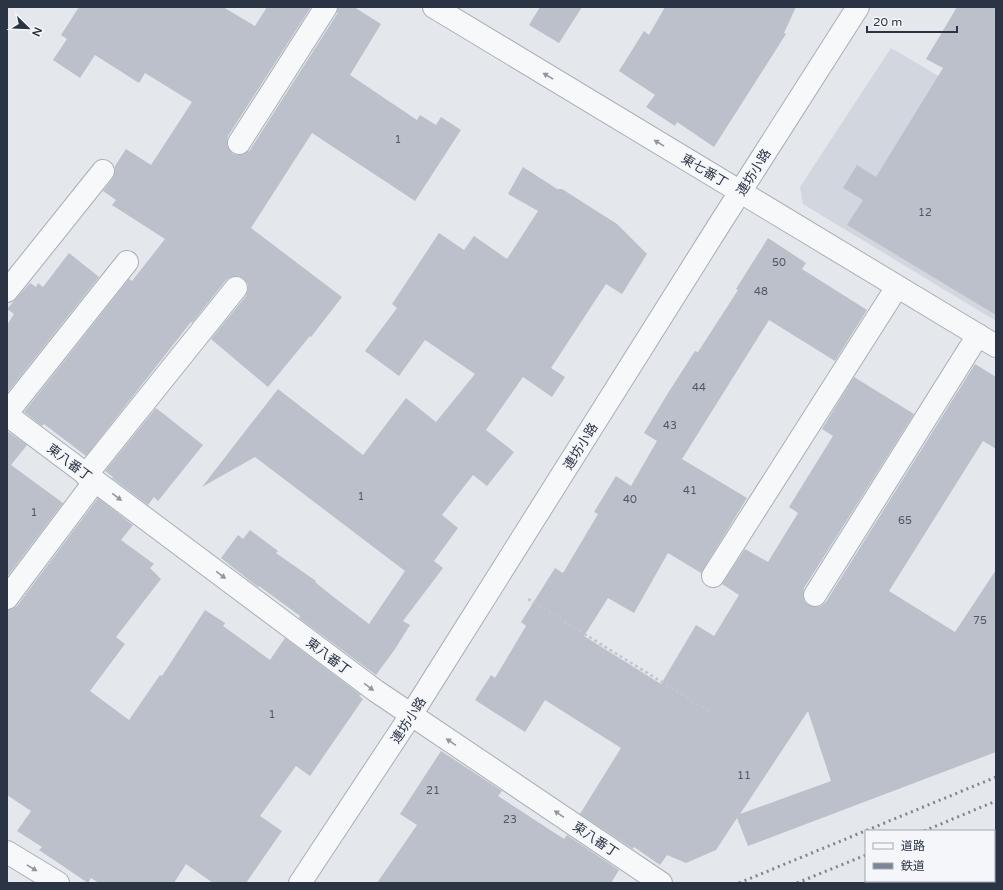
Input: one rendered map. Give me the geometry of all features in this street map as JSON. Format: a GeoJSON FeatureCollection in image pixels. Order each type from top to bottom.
{"type":"FeatureCollection","features":[{"type":"Feature","properties":{"kind":"street"},"geometry":{"type":"LineString","coordinates":[[238,143],[326,7]]}},
{"type":"Feature","properties":{"kind":"street","name":"東七番丁"},"geometry":{"type":"LineString","coordinates":[[434,7],[987,341]]}},
{"type":"Feature","properties":{"kind":"street","name":"連坊小路"},"geometry":{"type":"LineString","coordinates":[[300,883],[411,715],[858,7]]}},
{"type":"Feature","properties":{"kind":"street"},"geometry":{"type":"LineString","coordinates":[[7,291],[103,171]]}},
{"type":"Feature","properties":{"kind":"street"},"geometry":{"type":"LineString","coordinates":[[7,414],[127,262]]}},
{"type":"Feature","properties":{"kind":"street"},"geometry":{"type":"LineString","coordinates":[[713,576],[897,287]]}},
{"type":"Feature","properties":{"kind":"street"},"geometry":{"type":"LineString","coordinates":[[7,598],[91,478],[236,288]]}},
{"type":"Feature","properties":{"kind":"street"},"geometry":{"type":"LineString","coordinates":[[815,595],[987,341]]}},
{"type":"Feature","properties":{"kind":"street","name":"東八番丁"},"geometry":{"type":"LineString","coordinates":[[7,414],[376,691],[661,883]]}},
{"type":"Feature","properties":{"kind":"street"},"geometry":{"type":"LineString","coordinates":[[7,852],[58,883]]}},
{"type":"Feature","properties":{"kind":"path"},"geometry":{"type":"LineString","coordinates":[[528,599],[712,713]]}},
{"type":"Feature","properties":{"kind":"shaded area"},"geometry":{"type":"Polygon","coordinates":[[[891,48],[996,110],[996,321],[803,204],[800,187],[891,48]]]}},
{"type":"Feature","properties":{"kind":"building"},"geometry":{"type":"Polygon","coordinates":[[[79,7],[223,7],[255,26],[267,7],[311,7],[228,136],[228,148],[233,154],[244,154],[250,150],[337,14],[338,7],[354,7],[381,24],[350,75],[417,120],[420,115],[436,125],[441,117],[461,130],[415,201],[312,133],[251,228],[342,297],[311,337],[310,336],[268,387],[211,339],[246,296],[248,290],[248,284],[244,279],[238,276],[231,277],[226,280],[192,323],[191,322],[86,456],[44,424],[42,426],[24,412],[129,279],[132,281],[165,239],[112,205],[116,200],[103,191],[113,178],[115,166],[126,149],[151,165],[192,102],[145,73],[139,83],[95,55],[80,78],[53,60],[67,39],[61,35],[79,7]]]}},
{"type":"Feature","properties":{"kind":"building"},"geometry":{"type":"Polygon","coordinates":[[[540,7],[582,7],[559,43],[529,25],[540,7]]]}},
{"type":"Feature","properties":{"kind":"building"},"geometry":{"type":"Polygon","coordinates":[[[665,7],[796,7],[784,33],[786,34],[714,147],[677,122],[675,126],[646,107],[655,95],[619,71],[644,31],[649,35],[665,7]]]}},
{"type":"Feature","properties":{"kind":"building"},"geometry":{"type":"Polygon","coordinates":[[[957,7],[996,7],[996,315],[847,225],[863,200],[843,188],[857,165],[876,177],[943,68],[926,59],[957,7]]]}},
{"type":"Feature","properties":{"kind":"building"},"geometry":{"type":"Polygon","coordinates":[[[523,167],[557,189],[562,189],[617,224],[647,254],[622,294],[606,284],[551,368],[565,377],[552,397],[523,377],[486,430],[514,452],[487,486],[473,475],[442,515],[458,528],[434,561],[443,568],[403,621],[410,625],[376,675],[299,618],[300,616],[259,586],[258,587],[221,558],[238,535],[243,539],[250,530],[278,551],[276,553],[316,581],[315,582],[331,595],[369,624],[405,571],[255,457],[202,487],[278,389],[363,455],[406,398],[436,422],[475,374],[425,340],[399,376],[365,351],[397,308],[392,304],[439,233],[464,250],[474,236],[507,259],[538,211],[508,194],[523,167]]]}},
{"type":"Feature","properties":{"kind":"building"},"geometry":{"type":"Polygon","coordinates":[[[768,238],[806,263],[802,269],[867,310],[835,361],[769,320],[682,459],[747,498],[701,573],[668,553],[634,613],[608,598],[584,636],[661,684],[696,625],[714,636],[739,595],[722,584],[745,549],[768,562],[798,513],[789,507],[833,436],[822,429],[854,377],[914,414],[804,588],[804,601],[808,605],[814,607],[821,606],[826,602],[975,364],[996,377],[996,449],[983,441],[889,591],[955,632],[996,570],[996,752],[748,846],[737,818],[716,850],[686,863],[667,855],[660,865],[634,847],[633,849],[580,814],[621,748],[545,700],[525,732],[475,700],[491,675],[495,678],[526,626],[521,622],[555,568],[563,573],[598,514],[594,512],[616,476],[631,486],[657,441],[644,433],[695,351],[698,352],[738,290],[736,289],[768,238]],[[808,711],[740,814],[831,781],[808,711]]]}},
{"type":"Feature","properties":{"kind":"building"},"geometry":{"type":"Polygon","coordinates":[[[69,253],[99,277],[7,393],[7,325],[14,314],[7,309],[30,283],[36,287],[38,283],[43,287],[69,253]]]}},
{"type":"Feature","properties":{"kind":"building"},"geometry":{"type":"Polygon","coordinates":[[[156,408],[203,445],[158,501],[154,497],[148,505],[105,471],[156,408]]]}},
{"type":"Feature","properties":{"kind":"building"},"geometry":{"type":"Polygon","coordinates":[[[7,431],[27,445],[11,465],[63,503],[7,577],[7,431]]]}},
{"type":"Feature","properties":{"kind":"building"},"geometry":{"type":"Polygon","coordinates":[[[98,498],[133,525],[121,540],[154,564],[150,568],[161,579],[116,637],[125,644],[90,691],[129,720],[160,675],[162,676],[205,610],[225,623],[223,626],[270,660],[285,638],[361,695],[359,696],[363,699],[310,776],[296,766],[260,816],[282,831],[246,883],[213,883],[186,864],[174,883],[99,883],[91,878],[88,883],[39,850],[42,847],[17,831],[31,811],[7,795],[7,610],[17,606],[98,498]]]}},
{"type":"Feature","properties":{"kind":"building"},"geometry":{"type":"Polygon","coordinates":[[[441,751],[502,791],[498,796],[564,839],[567,835],[619,870],[611,883],[377,883],[417,825],[400,814],[441,751]]]}},
{"type":"Feature","properties":{"kind":"railway"},"geometry":{"type":"LineString","coordinates":[[868,830],[996,777]]}},
{"type":"Feature","properties":{"kind":"railway"},"geometry":{"type":"LineString","coordinates":[[926,830],[996,801]]}},
{"type":"Feature","properties":{"kind":"railway"},"geometry":{"type":"LineString","coordinates":[[739,883],[865,831]]}},
{"type":"Feature","properties":{"kind":"railway"},"geometry":{"type":"LineString","coordinates":[[797,883],[865,855]]}}]}
